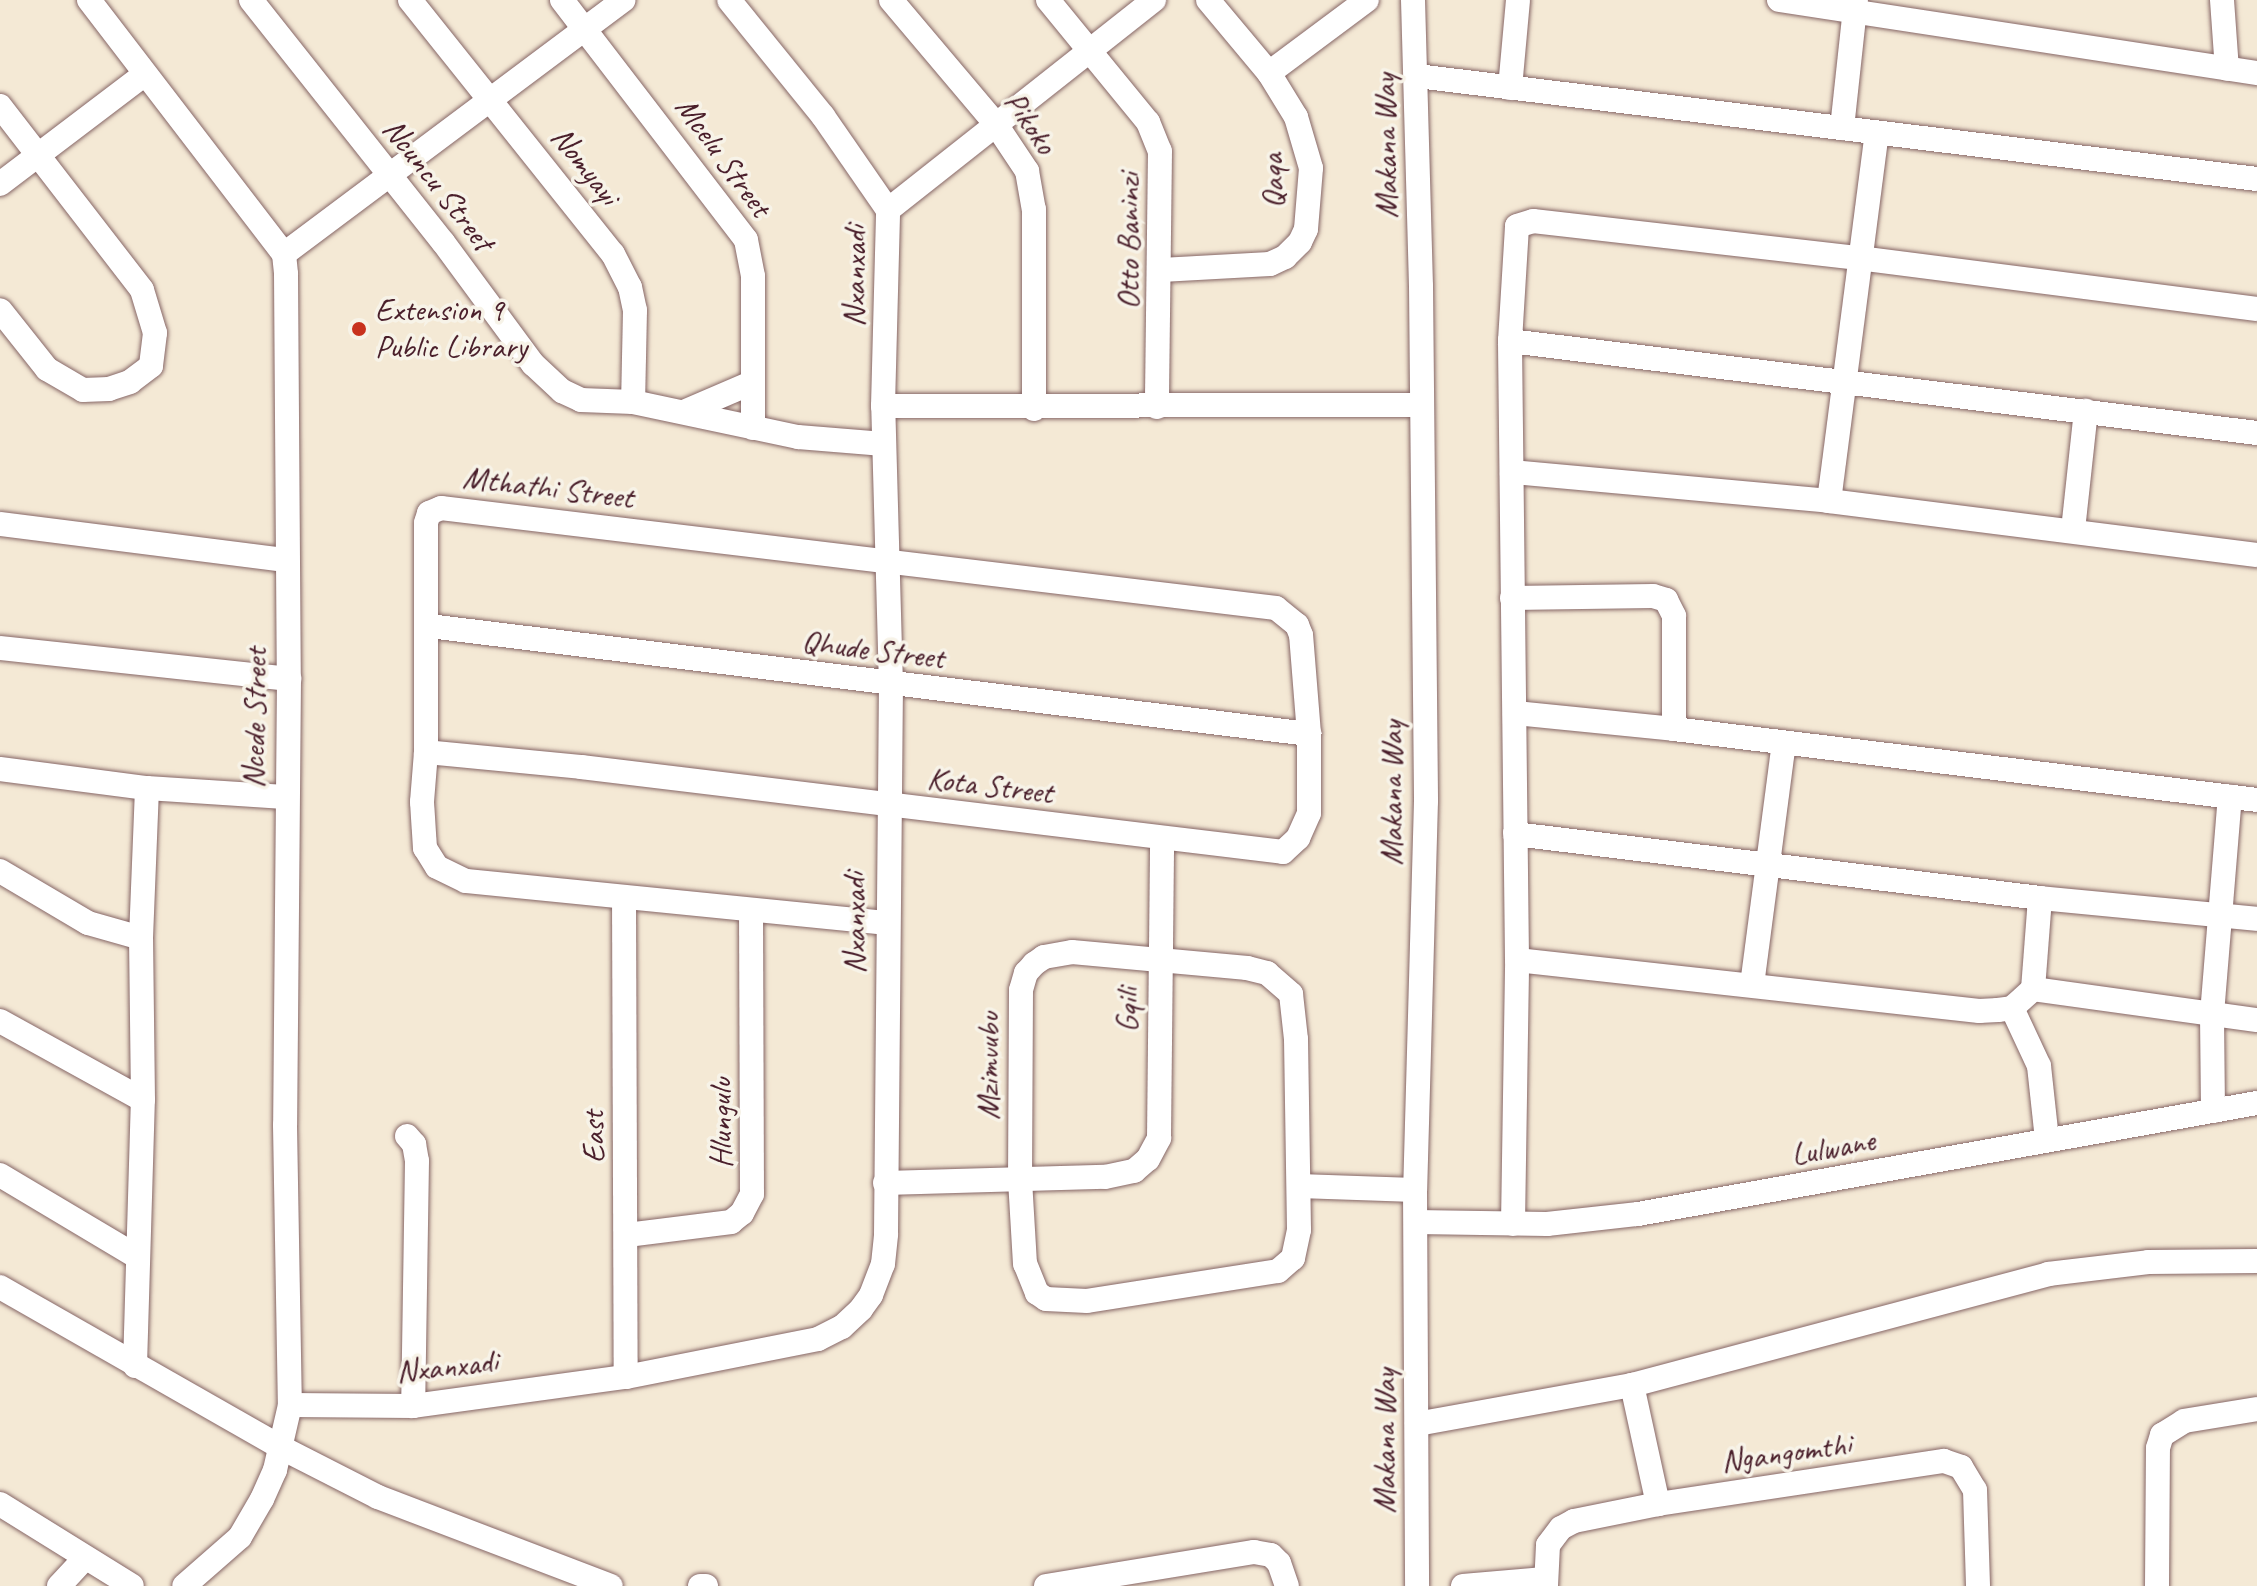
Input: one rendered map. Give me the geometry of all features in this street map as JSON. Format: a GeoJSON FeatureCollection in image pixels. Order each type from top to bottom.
{"type":"FeatureCollection","features":[{"type":"Feature","properties":{"kind":"street"},"geometry":{"type":"LineString","coordinates":[[89,0],[284,254],[587,30],[623,0]]}},
{"type":"Feature","properties":{"kind":"street","name":"Ncuncu Street"},"geometry":{"type":"LineString","coordinates":[[251,0],[390,175],[533,364],[562,391],[581,400],[633,402]]}},
{"type":"Feature","properties":{"kind":"street","name":"Nomyayi"},"geometry":{"type":"LineString","coordinates":[[410,0],[571,197],[613,254],[630,287],[636,341],[633,402]]}},
{"type":"Feature","properties":{"kind":"street","name":"Mcelu Street"},"geometry":{"type":"LineString","coordinates":[[562,0],[746,240],[753,276],[753,428]]}},
{"type":"Feature","properties":{"kind":"street","name":"Nxanxadi"},"geometry":{"type":"LineString","coordinates":[[290,1405],[413,1406],[626,1377],[818,1339],[842,1327],[871,1295],[883,1264],[891,685],[890,562],[883,406],[888,210],[823,116],[729,0]]}},
{"type":"Feature","properties":{"kind":"street","name":"Pikoko"},"geometry":{"type":"LineString","coordinates":[[891,0],[995,123],[1027,171],[1031,186],[1034,409]]}},
{"type":"Feature","properties":{"kind":"street","name":"Otto Baninzi"},"geometry":{"type":"LineString","coordinates":[[1048,0],[1148,122],[1160,151],[1157,407]]}},
{"type":"Feature","properties":{"kind":"street"},"geometry":{"type":"LineString","coordinates":[[888,210],[1154,0]]}},
{"type":"Feature","properties":{"kind":"street","name":"Qaqa"},"geometry":{"type":"LineString","coordinates":[[1161,270],[1270,264],[1285,257],[1300,242],[1306,229],[1311,184],[1308,149],[1296,117],[1269,73],[1208,0]]}},
{"type":"Feature","properties":{"kind":"street"},"geometry":{"type":"LineString","coordinates":[[1269,73],[1367,0]]}},
{"type":"Feature","properties":{"kind":"street","name":"Makana Way"},"geometry":{"type":"LineString","coordinates":[[1413,0],[1417,76],[1426,801],[1415,1190],[1417,1586]]}},
{"type":"Feature","properties":{"kind":"street"},"geometry":{"type":"LineString","coordinates":[[1510,88],[1518,0]]}},
{"type":"Feature","properties":{"kind":"street"},"geometry":{"type":"LineString","coordinates":[[1779,0],[1855,6],[2257,73]]}},
{"type":"Feature","properties":{"kind":"street"},"geometry":{"type":"LineString","coordinates":[[2222,0],[2227,69]]}},
{"type":"Feature","properties":{"kind":"street"},"geometry":{"type":"LineString","coordinates":[[1842,128],[1855,6]]}},
{"type":"Feature","properties":{"kind":"street"},"geometry":{"type":"LineString","coordinates":[[0,184],[145,74]]}},
{"type":"Feature","properties":{"kind":"street"},"geometry":{"type":"LineString","coordinates":[[1417,76],[2257,179]]}},
{"type":"Feature","properties":{"kind":"street"},"geometry":{"type":"LineString","coordinates":[[0,106],[142,290],[155,333],[151,366],[130,382],[109,389],[83,390],[47,369],[0,310]]}},
{"type":"Feature","properties":{"kind":"street"},"geometry":{"type":"LineString","coordinates":[[1829,501],[1877,133]]}},
{"type":"Feature","properties":{"kind":"street"},"geometry":{"type":"LineString","coordinates":[[1513,1224],[1517,960],[1510,341],[1514,232],[1524,222],[1859,258],[2257,309]]}},
{"type":"Feature","properties":{"kind":"street","name":"Ncede Street"},"geometry":{"type":"LineString","coordinates":[[184,1586],[240,1537],[262,1499],[280,1447],[290,1405],[285,1125],[285,797],[289,679],[284,254]]}},
{"type":"Feature","properties":{"kind":"street"},"geometry":{"type":"LineString","coordinates":[[1510,341],[2257,433]]}},
{"type":"Feature","properties":{"kind":"street"},"geometry":{"type":"LineString","coordinates":[[686,411],[751,383]]}},
{"type":"Feature","properties":{"kind":"street"},"geometry":{"type":"LineString","coordinates":[[633,402],[798,437],[884,444]]}},
{"type":"Feature","properties":{"kind":"street"},"geometry":{"type":"LineString","coordinates":[[883,406],[1034,409],[1421,405]]}},
{"type":"Feature","properties":{"kind":"street"},"geometry":{"type":"LineString","coordinates":[[2073,530],[2086,411]]}},
{"type":"Feature","properties":{"kind":"street"},"geometry":{"type":"LineString","coordinates":[[1512,472],[1829,501],[2257,555]]}},
{"type":"Feature","properties":{"kind":"street","name":"Mthathi Street"},"geometry":{"type":"LineString","coordinates":[[886,923],[466,881],[437,867],[425,848],[422,802],[426,752],[429,626],[426,523],[429,513],[441,508],[1276,608]]}},
{"type":"Feature","properties":{"kind":"street"},"geometry":{"type":"LineString","coordinates":[[0,524],[286,560]]}},
{"type":"Feature","properties":{"kind":"street"},"geometry":{"type":"LineString","coordinates":[[1512,598],[1653,596],[1666,600],[1674,616],[1674,729]]}},
{"type":"Feature","properties":{"kind":"street","name":"Kota Street"},"geometry":{"type":"LineString","coordinates":[[426,752],[581,767],[1283,852],[1298,838],[1309,813],[1309,734],[1301,635],[1290,617],[1276,608]]}},
{"type":"Feature","properties":{"kind":"street","name":"Qhude Street"},"geometry":{"type":"LineString","coordinates":[[429,626],[1309,734]]}},
{"type":"Feature","properties":{"kind":"street"},"geometry":{"type":"LineString","coordinates":[[0,648],[289,679]]}},
{"type":"Feature","properties":{"kind":"street"},"geometry":{"type":"LineString","coordinates":[[1515,713],[1674,729],[2257,800]]}},
{"type":"Feature","properties":{"kind":"street"},"geometry":{"type":"LineString","coordinates":[[1752,985],[1784,743]]}},
{"type":"Feature","properties":{"kind":"street"},"geometry":{"type":"LineString","coordinates":[[0,769],[147,788],[285,797]]}},
{"type":"Feature","properties":{"kind":"street"},"geometry":{"type":"LineString","coordinates":[[135,1366],[143,1100],[141,938],[147,788]]}},
{"type":"Feature","properties":{"kind":"street"},"geometry":{"type":"LineString","coordinates":[[2213,1111],[2212,1014],[2230,797]]}},
{"type":"Feature","properties":{"kind":"street"},"geometry":{"type":"LineString","coordinates":[[1515,834],[2040,898],[2257,919]]}},
{"type":"Feature","properties":{"kind":"street","name":"Gqili"},"geometry":{"type":"LineString","coordinates":[[1020,1181],[1105,1177],[1134,1171],[1156,1150],[1159,1138],[1162,839]]}},
{"type":"Feature","properties":{"kind":"street"},"geometry":{"type":"LineString","coordinates":[[0,871],[88,923],[141,938]]}},
{"type":"Feature","properties":{"kind":"street","name":"East"},"geometry":{"type":"LineString","coordinates":[[624,897],[626,1377]]}},
{"type":"Feature","properties":{"kind":"street"},"geometry":{"type":"LineString","coordinates":[[1517,960],[1979,1011],[2012,1008],[2033,989],[2040,898]]}},
{"type":"Feature","properties":{"kind":"street","name":"Hlungulu"},"geometry":{"type":"LineString","coordinates":[[627,1235],[731,1222],[742,1213],[752,1194],[751,910]]}},
{"type":"Feature","properties":{"kind":"street","name":"Mzimvubu"},"geometry":{"type":"LineString","coordinates":[[1058,953],[1247,968],[1267,973],[1291,994],[1296,1039],[1299,1186],[1296,1250],[1278,1271],[1063,1302],[1046,1299],[1037,1293],[1025,1264],[1020,1181],[1021,990],[1026,973],[1044,957],[1058,953]]}},
{"type":"Feature","properties":{"kind":"street"},"geometry":{"type":"LineString","coordinates":[[2033,989],[2257,1020]]}},
{"type":"Feature","properties":{"kind":"street"},"geometry":{"type":"LineString","coordinates":[[2012,1008],[2039,1066],[2047,1140]]}},
{"type":"Feature","properties":{"kind":"street"},"geometry":{"type":"LineString","coordinates":[[0,1021],[143,1100]]}},
{"type":"Feature","properties":{"kind":"street","name":"Lulwane"},"geometry":{"type":"LineString","coordinates":[[1416,1222],[1577,1222],[1653,1212],[2257,1103]]}},
{"type":"Feature","properties":{"kind":"street"},"geometry":{"type":"LineString","coordinates":[[407,1136],[414,1144],[417,1161],[413,1406]]}},
{"type":"Feature","properties":{"kind":"street"},"geometry":{"type":"LineString","coordinates":[[0,1175],[136,1256]]}},
{"type":"Feature","properties":{"kind":"street"},"geometry":{"type":"LineString","coordinates":[[885,1183],[1020,1181]]}},
{"type":"Feature","properties":{"kind":"street"},"geometry":{"type":"LineString","coordinates":[[1299,1186],[1415,1190]]}},
{"type":"Feature","properties":{"kind":"street"},"geometry":{"type":"LineString","coordinates":[[1417,1424],[1632,1385],[2048,1274],[2148,1262],[2257,1261]]}},
{"type":"Feature","properties":{"kind":"street"},"geometry":{"type":"LineString","coordinates":[[0,1287],[280,1447],[378,1497],[611,1586]]}},
{"type":"Feature","properties":{"kind":"street"},"geometry":{"type":"LineString","coordinates":[[1632,1385],[1658,1504]]}},
{"type":"Feature","properties":{"kind":"street"},"geometry":{"type":"LineString","coordinates":[[2157,1586],[2158,1448],[2162,1435],[2184,1421],[2257,1409]]}},
{"type":"Feature","properties":{"kind":"street","name":"Ngangomthi"},"geometry":{"type":"LineString","coordinates":[[1546,1583],[1548,1545],[1561,1528],[1574,1521],[1658,1504],[1944,1461],[1961,1467],[1975,1490],[1978,1586]]}},
{"type":"Feature","properties":{"kind":"street"},"geometry":{"type":"LineString","coordinates":[[0,1504],[132,1586]]}},
{"type":"Feature","properties":{"kind":"street"},"geometry":{"type":"LineString","coordinates":[[1046,1586],[1254,1552],[1271,1555],[1279,1563],[1287,1586]]}},
{"type":"Feature","properties":{"kind":"street"},"geometry":{"type":"LineString","coordinates":[[59,1586],[84,1559]]}},
{"type":"Feature","properties":{"kind":"street"},"geometry":{"type":"LineString","coordinates":[[1463,1586],[1546,1583]]}},
{"type":"Feature","properties":{"kind":"place","name":"Extension 9 Public Library"},"geometry":{"type":"Point","coordinates":[359,329]}}]}
